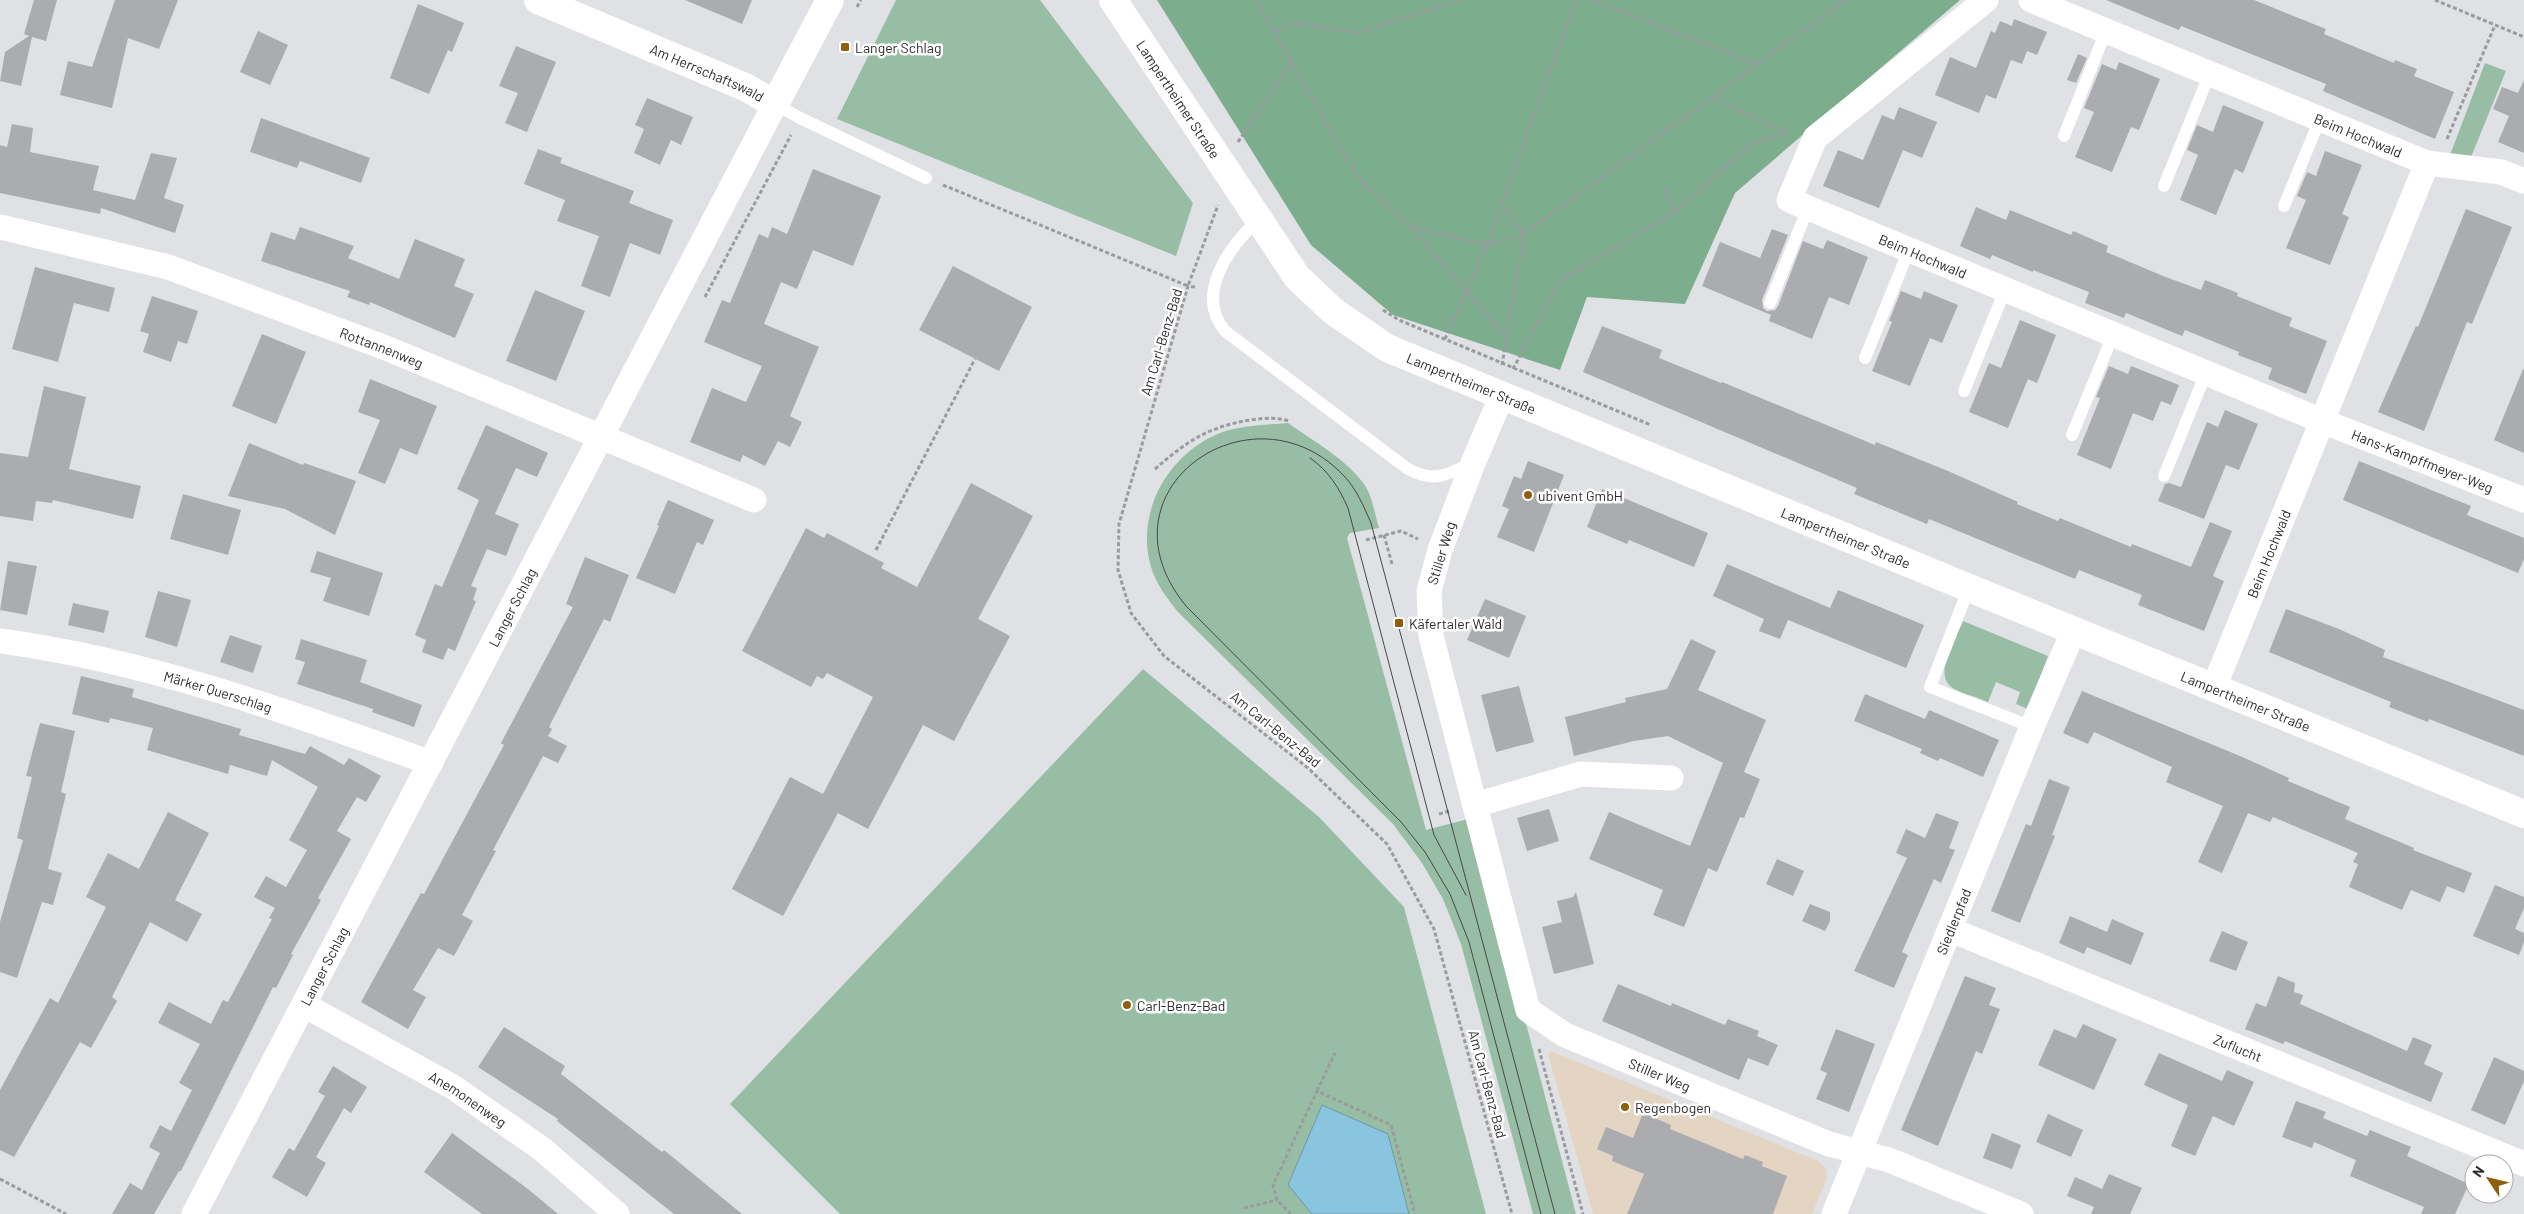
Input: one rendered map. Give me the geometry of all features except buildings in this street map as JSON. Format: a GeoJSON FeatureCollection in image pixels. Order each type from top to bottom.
{"type":"FeatureCollection","features":[{"type":"Feature","properties":{"kind":"street","name":"Am Herrschaftswald"},"geometry":{"type":"LineString","coordinates":[[538,0],[745,86],[775,104]]}},
{"type":"Feature","properties":{"kind":"street","name":"Langer Schlag"},"geometry":{"type":"LineString","coordinates":[[194,1214],[830,0]]}},
{"type":"Feature","properties":{"kind":"street","name":"Lampertheimer Straße"},"geometry":{"type":"LineString","coordinates":[[1113,0],[1297,277],[1333,311],[1388,348],[1969,588],[2524,814]]}},
{"type":"Feature","properties":{"kind":"street","name":"Beim Hochwald"},"geometry":{"type":"LineString","coordinates":[[1986,0],[1815,138],[1789,200],[2322,421]]}},
{"type":"Feature","properties":{"kind":"street","name":"Beim Hochwald"},"geometry":{"type":"LineString","coordinates":[[2031,0],[2427,163],[2214,687]]}},
{"type":"Feature","properties":{"kind":"street"},"geometry":{"type":"LineString","coordinates":[[2427,163],[2501,172],[2524,181]]}},
{"type":"Feature","properties":{"kind":"street","name":"Rottannenweg"},"geometry":{"type":"LineString","coordinates":[[0,227],[168,267],[386,348],[754,500]]}},
{"type":"Feature","properties":{"kind":"street","name":"Stiller Weg"},"geometry":{"type":"LineString","coordinates":[[1502,395],[1473,463],[1440,550],[1429,591],[1431,636],[1528,1010],[1565,1035],[1829,1144],[1889,1160],[2021,1214]]}},
{"type":"Feature","properties":{"kind":"street","name":"Hans-Kampffmeyer-Weg"},"geometry":{"type":"LineString","coordinates":[[2322,421],[2524,500]]}},
{"type":"Feature","properties":{"kind":"street","name":"Siedlerpfad"},"geometry":{"type":"LineString","coordinates":[[1834,1214],[1951,930],[2032,726],[2074,630]]}},
{"type":"Feature","properties":{"kind":"street","name":"Märker Querschlag"},"geometry":{"type":"LineString","coordinates":[[0,641],[36,646],[120,663],[266,704],[430,763]]}},
{"type":"Feature","properties":{"kind":"street"},"geometry":{"type":"LineString","coordinates":[[1475,805],[1581,774],[1671,778]]}},
{"type":"Feature","properties":{"kind":"street","name":"Zuflucht"},"geometry":{"type":"LineString","coordinates":[[1951,930],[2524,1164]]}},
{"type":"Feature","properties":{"kind":"street","name":"Anemonenweg"},"geometry":{"type":"LineString","coordinates":[[304,1005],[453,1087],[542,1149],[617,1214]]}},
{"type":"Feature","properties":{"kind":"lane"},"geometry":{"type":"LineString","coordinates":[[2064,136],[2106,31]]}},
{"type":"Feature","properties":{"kind":"lane"},"geometry":{"type":"LineString","coordinates":[[2164,186],[2210,73]]}},
{"type":"Feature","properties":{"kind":"lane","name":"Am Herrschaftswald"},"geometry":{"type":"LineString","coordinates":[[775,104],[800,118],[926,178]]}},
{"type":"Feature","properties":{"kind":"lane"},"geometry":{"type":"LineString","coordinates":[[2284,206],[2320,119]]}},
{"type":"Feature","properties":{"kind":"lane"},"geometry":{"type":"LineString","coordinates":[[1770,303],[1808,208]]}},
{"type":"Feature","properties":{"kind":"lane"},"geometry":{"type":"LineString","coordinates":[[1258,220],[1244,233],[1231,252],[1212,291],[1213,309],[1225,330],[1408,469],[1425,477],[1437,477],[1473,463]]}},
{"type":"Feature","properties":{"kind":"lane"},"geometry":{"type":"LineString","coordinates":[[1864,358],[1909,250]]}},
{"type":"Feature","properties":{"kind":"lane"},"geometry":{"type":"LineString","coordinates":[[1964,391],[2005,290]]}},
{"type":"Feature","properties":{"kind":"lane"},"geometry":{"type":"LineString","coordinates":[[2072,435],[2113,335]]}},
{"type":"Feature","properties":{"kind":"lane"},"geometry":{"type":"LineString","coordinates":[[2164,476],[2206,373]]}},
{"type":"Feature","properties":{"kind":"lane"},"geometry":{"type":"LineString","coordinates":[[1969,588],[1930,687],[2032,726]]}},
{"type":"Feature","properties":{"kind":"path"},"geometry":{"type":"LineString","coordinates":[[1256,0],[1358,178],[1410,226],[1507,338]]}},
{"type":"Feature","properties":{"kind":"path"},"geometry":{"type":"LineString","coordinates":[[1275,31],[1298,23],[1358,33],[1459,0]]}},
{"type":"Feature","properties":{"kind":"path"},"geometry":{"type":"LineString","coordinates":[[1446,339],[1487,245],[1576,0]]}},
{"type":"Feature","properties":{"kind":"path"},"geometry":{"type":"LineString","coordinates":[[1592,0],[1757,64]]}},
{"type":"Feature","properties":{"kind":"path"},"geometry":{"type":"LineString","coordinates":[[1410,226],[1487,245],[1524,234],[1846,0]]}},
{"type":"Feature","properties":{"kind":"path"},"geometry":{"type":"LineString","coordinates":[[2435,0],[2524,37]]}},
{"type":"Feature","properties":{"kind":"path"},"geometry":{"type":"LineString","coordinates":[[2427,163],[2443,148],[2494,25]]}},
{"type":"Feature","properties":{"kind":"path"},"geometry":{"type":"LineString","coordinates":[[1238,143],[1292,61]]}},
{"type":"Feature","properties":{"kind":"path"},"geometry":{"type":"LineString","coordinates":[[1711,97],[1788,133],[1815,138]]}},
{"type":"Feature","properties":{"kind":"path"},"geometry":{"type":"LineString","coordinates":[[1514,368],[1555,290],[1568,276],[1676,211],[1752,144],[1788,133]]}},
{"type":"Feature","properties":{"kind":"path"},"geometry":{"type":"LineString","coordinates":[[926,178],[1188,286],[1221,198]]}},
{"type":"Feature","properties":{"kind":"path"},"geometry":{"type":"LineString","coordinates":[[1665,189],[1676,211]]}},
{"type":"Feature","properties":{"kind":"path"},"geometry":{"type":"LineString","coordinates":[[1501,203],[1524,234],[1502,363]]}},
{"type":"Feature","properties":{"kind":"path","name":"Am Carl-Benz-Bad"},"geometry":{"type":"LineString","coordinates":[[1212,291],[1188,286],[1119,524],[1118,570],[1131,613],[1164,656],[1308,768],[1387,844],[1434,929],[1512,1214]]}},
{"type":"Feature","properties":{"kind":"path"},"geometry":{"type":"LineString","coordinates":[[1376,305],[1399,320],[1652,426]]}},
{"type":"Feature","properties":{"kind":"path"},"geometry":{"type":"LineString","coordinates":[[876,550],[975,359]]}},
{"type":"Feature","properties":{"kind":"path"},"geometry":{"type":"LineString","coordinates":[[1155,469],[1188,442],[1210,430],[1256,420],[1280,418],[1289,421]]}},
{"type":"Feature","properties":{"kind":"path"},"geometry":{"type":"LineString","coordinates":[[1366,540],[1401,531],[1440,550]]}},
{"type":"Feature","properties":{"kind":"path"},"geometry":{"type":"LineString","coordinates":[[1384,535],[1392,564]]}},
{"type":"Feature","properties":{"kind":"path"},"geometry":{"type":"LineString","coordinates":[[1528,1010],[1583,1214]]}},
{"type":"Feature","properties":{"kind":"path"},"geometry":{"type":"LineString","coordinates":[[1291,1214],[1277,1200],[1274,1185],[1334,1053]]}},
{"type":"Feature","properties":{"kind":"path"},"geometry":{"type":"LineString","coordinates":[[1317,1092],[1392,1125],[1415,1214]]}},
{"type":"Feature","properties":{"kind":"path"},"geometry":{"type":"LineString","coordinates":[[0,1179],[66,1214]]}},
{"type":"Feature","properties":{"kind":"path"},"geometry":{"type":"LineString","coordinates":[[1244,1208],[1277,1200]]}},
{"type":"Feature","properties":{"kind":"shaded area","name":"Regenbogen"},"geometry":{"type":"Polygon","coordinates":[[[1551,1051],[1818,1161],[1826,1168],[1827,1178],[1812,1214],[1593,1214],[1548,1054],[1551,1051]]]}},
{"type":"Feature","properties":{"kind":"green space"},"geometry":{"type":"Polygon","coordinates":[[[896,0],[1040,0],[1193,203],[1176,256],[837,119],[896,0]]]}},
{"type":"Feature","properties":{"kind":"green space"},"geometry":{"type":"Polygon","coordinates":[[[1157,0],[1960,0],[1735,193],[1685,304],[1587,297],[1560,370],[1393,315],[1311,245],[1157,0]]]}},
{"type":"Feature","properties":{"kind":"green space"},"geometry":{"type":"Polygon","coordinates":[[[2485,63],[2506,71],[2471,157],[2450,155],[2485,63]]]}},
{"type":"Feature","properties":{"kind":"green space"},"geometry":{"type":"Polygon","coordinates":[[[1288,423],[1348,466],[1364,484],[1369,494],[1379,528],[1350,533],[1347,538],[1426,830],[1472,818],[1576,1214],[1533,1214],[1461,944],[1443,899],[1422,863],[1393,824],[1178,612],[1162,591],[1153,573],[1147,546],[1148,526],[1152,506],[1160,487],[1171,470],[1185,455],[1201,443],[1220,433],[1245,427],[1288,423]]]}},
{"type":"Feature","properties":{"kind":"green space"},"geometry":{"type":"Polygon","coordinates":[[[1963,621],[2048,656],[2028,709],[2016,704],[2020,692],[1996,682],[1988,702],[1954,689],[1947,683],[1945,666],[1947,656],[1963,621]]]}},
{"type":"Feature","properties":{"kind":"green space","name":"Carl-Benz-Bad"},"geometry":{"type":"Polygon","coordinates":[[[1143,669],[1319,817],[1404,907],[1486,1214],[840,1214],[730,1104],[1143,669]]]}},
{"type":"Feature","properties":{"kind":"water"},"geometry":{"type":"Polygon","coordinates":[[[1322,1105],[1388,1134],[1409,1214],[1312,1214],[1288,1185],[1322,1105]]]}},
{"type":"Feature","properties":{"kind":"tram line"},"geometry":{"type":"LineString","coordinates":[[1541,1214],[1469,942],[1450,894],[1425,852],[1401,822],[1186,606],[1162,563],[1158,523],[1171,488],[1196,461],[1230,444],[1268,439],[1308,449],[1345,477],[1357,493],[1371,523],[1555,1214]]}},
{"type":"Feature","properties":{"kind":"tram line"},"geometry":{"type":"LineString","coordinates":[[1310,458],[1323,468],[1333,480],[1348,508],[1434,835],[1466,895]]}},
{"type":"Feature","properties":{"kind":"place","name":"Langer Schlag"},"geometry":{"type":"Point","coordinates":[845,47]}},
{"type":"Feature","properties":{"kind":"place","name":"ubivent GmbH"},"geometry":{"type":"Point","coordinates":[1528,495]}},
{"type":"Feature","properties":{"kind":"place","name":"Käfertaler Wald"},"geometry":{"type":"Point","coordinates":[1399,623]}},
{"type":"Feature","properties":{"kind":"place","name":"Carl-Benz-Bad"},"geometry":{"type":"Point","coordinates":[1127,1005]}},
{"type":"Feature","properties":{"kind":"place","name":"Regenbogen"},"geometry":{"type":"Point","coordinates":[1625,1107]}}]}
